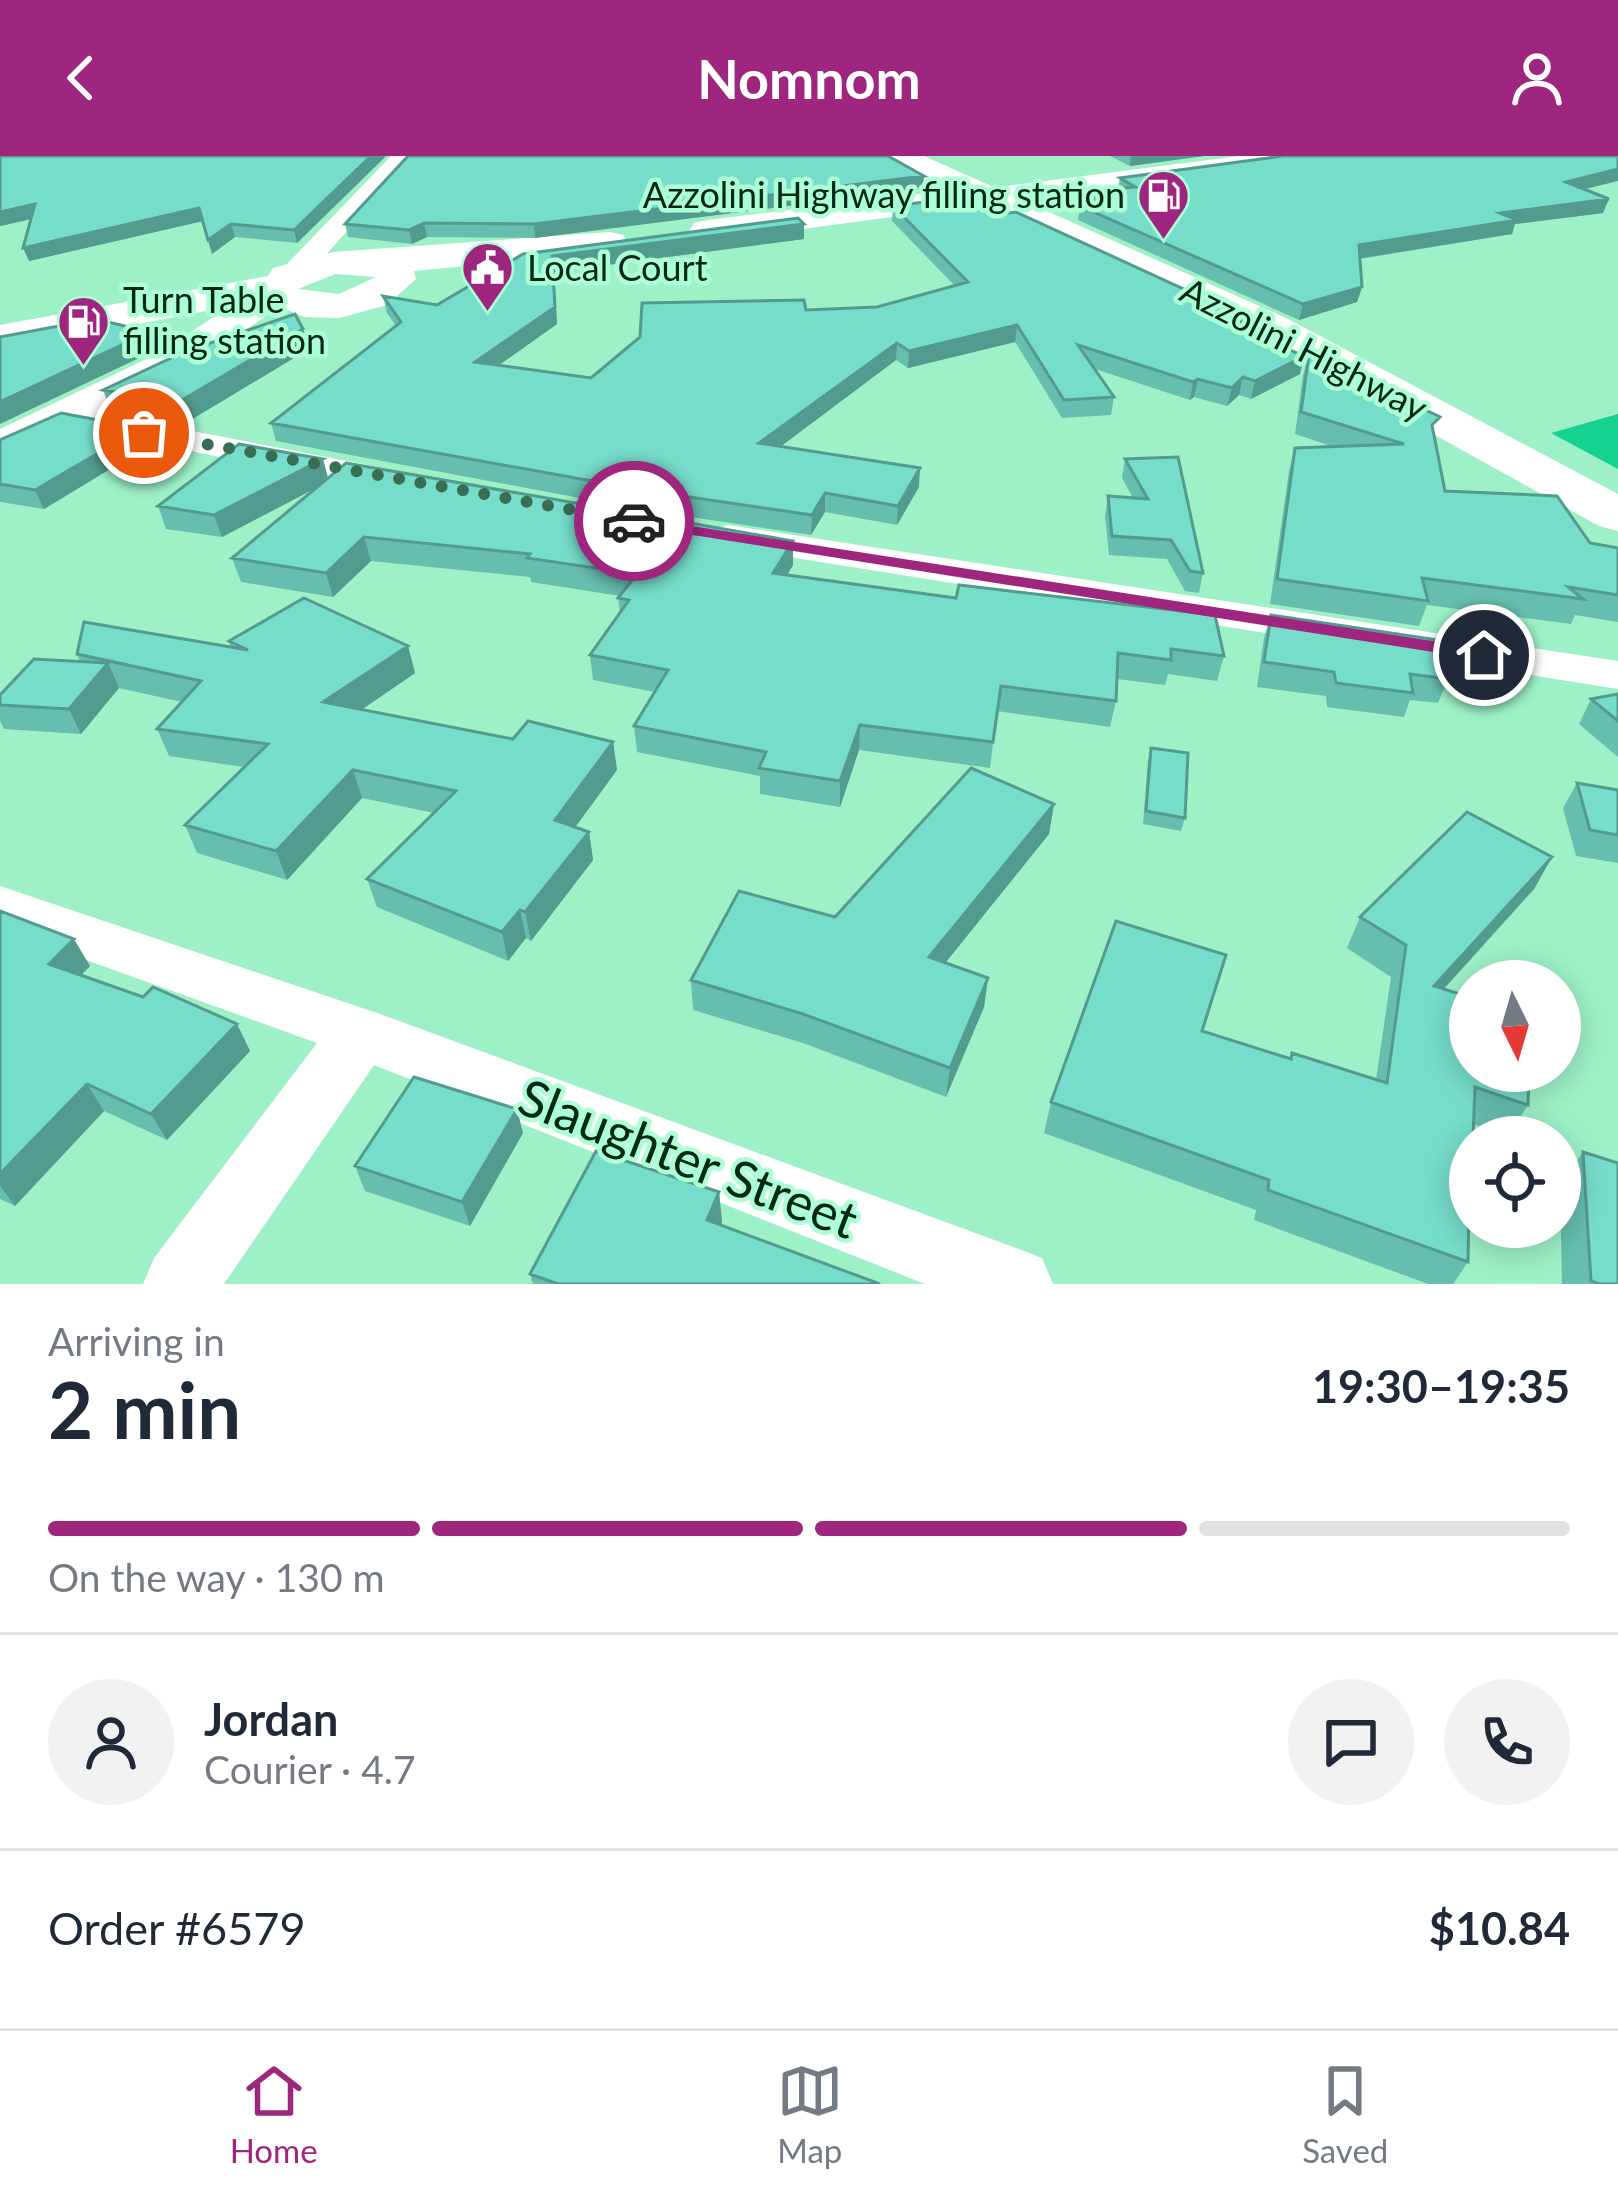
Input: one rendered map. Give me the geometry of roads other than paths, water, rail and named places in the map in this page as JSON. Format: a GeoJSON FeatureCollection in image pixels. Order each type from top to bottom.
{"type":"FeatureCollection","features":[{"type":"Feature","properties":{"kind":"main road","name":"Azzolini Highway"},"geometry":{"type":"LineString","coordinates":[[924,160],[983,196],[1271,328],[1618,514]]}},
{"type":"Feature","properties":{"kind":"main road"},"geometry":{"type":"LineString","coordinates":[[0,338],[287,295],[368,298],[374,270],[983,196]]}},
{"type":"Feature","properties":{"kind":"street"},"geometry":{"type":"LineString","coordinates":[[0,446],[176,360],[287,295],[340,223],[403,156],[423,157]]}},
{"type":"Feature","properties":{"kind":"street"},"geometry":{"type":"LineString","coordinates":[[983,196],[1291,156]]}},
{"type":"Feature","properties":{"kind":"street"},"geometry":{"type":"LineString","coordinates":[[340,223],[374,270]]}},
{"type":"Feature","properties":{"kind":"street"},"geometry":{"type":"LineString","coordinates":[[176,360],[287,295]]}},
{"type":"Feature","properties":{"kind":"street"},"geometry":{"type":"LineString","coordinates":[[62,416],[434,488]]}},
{"type":"Feature","properties":{"kind":"street"},"geometry":{"type":"LineString","coordinates":[[690,530],[1618,675]]}},
{"type":"Feature","properties":{"kind":"street"},"geometry":{"type":"LineString","coordinates":[[0,907],[361,1034],[180,1284]]}},
{"type":"Feature","properties":{"kind":"street","name":"Slaughter Street"},"geometry":{"type":"LineString","coordinates":[[361,1034],[1016,1284]]}},
{"type":"Feature","properties":{"kind":"place","name":"Azzolini Highway filling station"},"geometry":{"type":"Point","coordinates":[1164,241]}},
{"type":"Feature","properties":{"kind":"place","name":"Local Court"},"geometry":{"type":"Point","coordinates":[488,314]}},
{"type":"Feature","properties":{"kind":"place","name":"Turn Table filling station"},"geometry":{"type":"Point","coordinates":[84,367]}}]}
